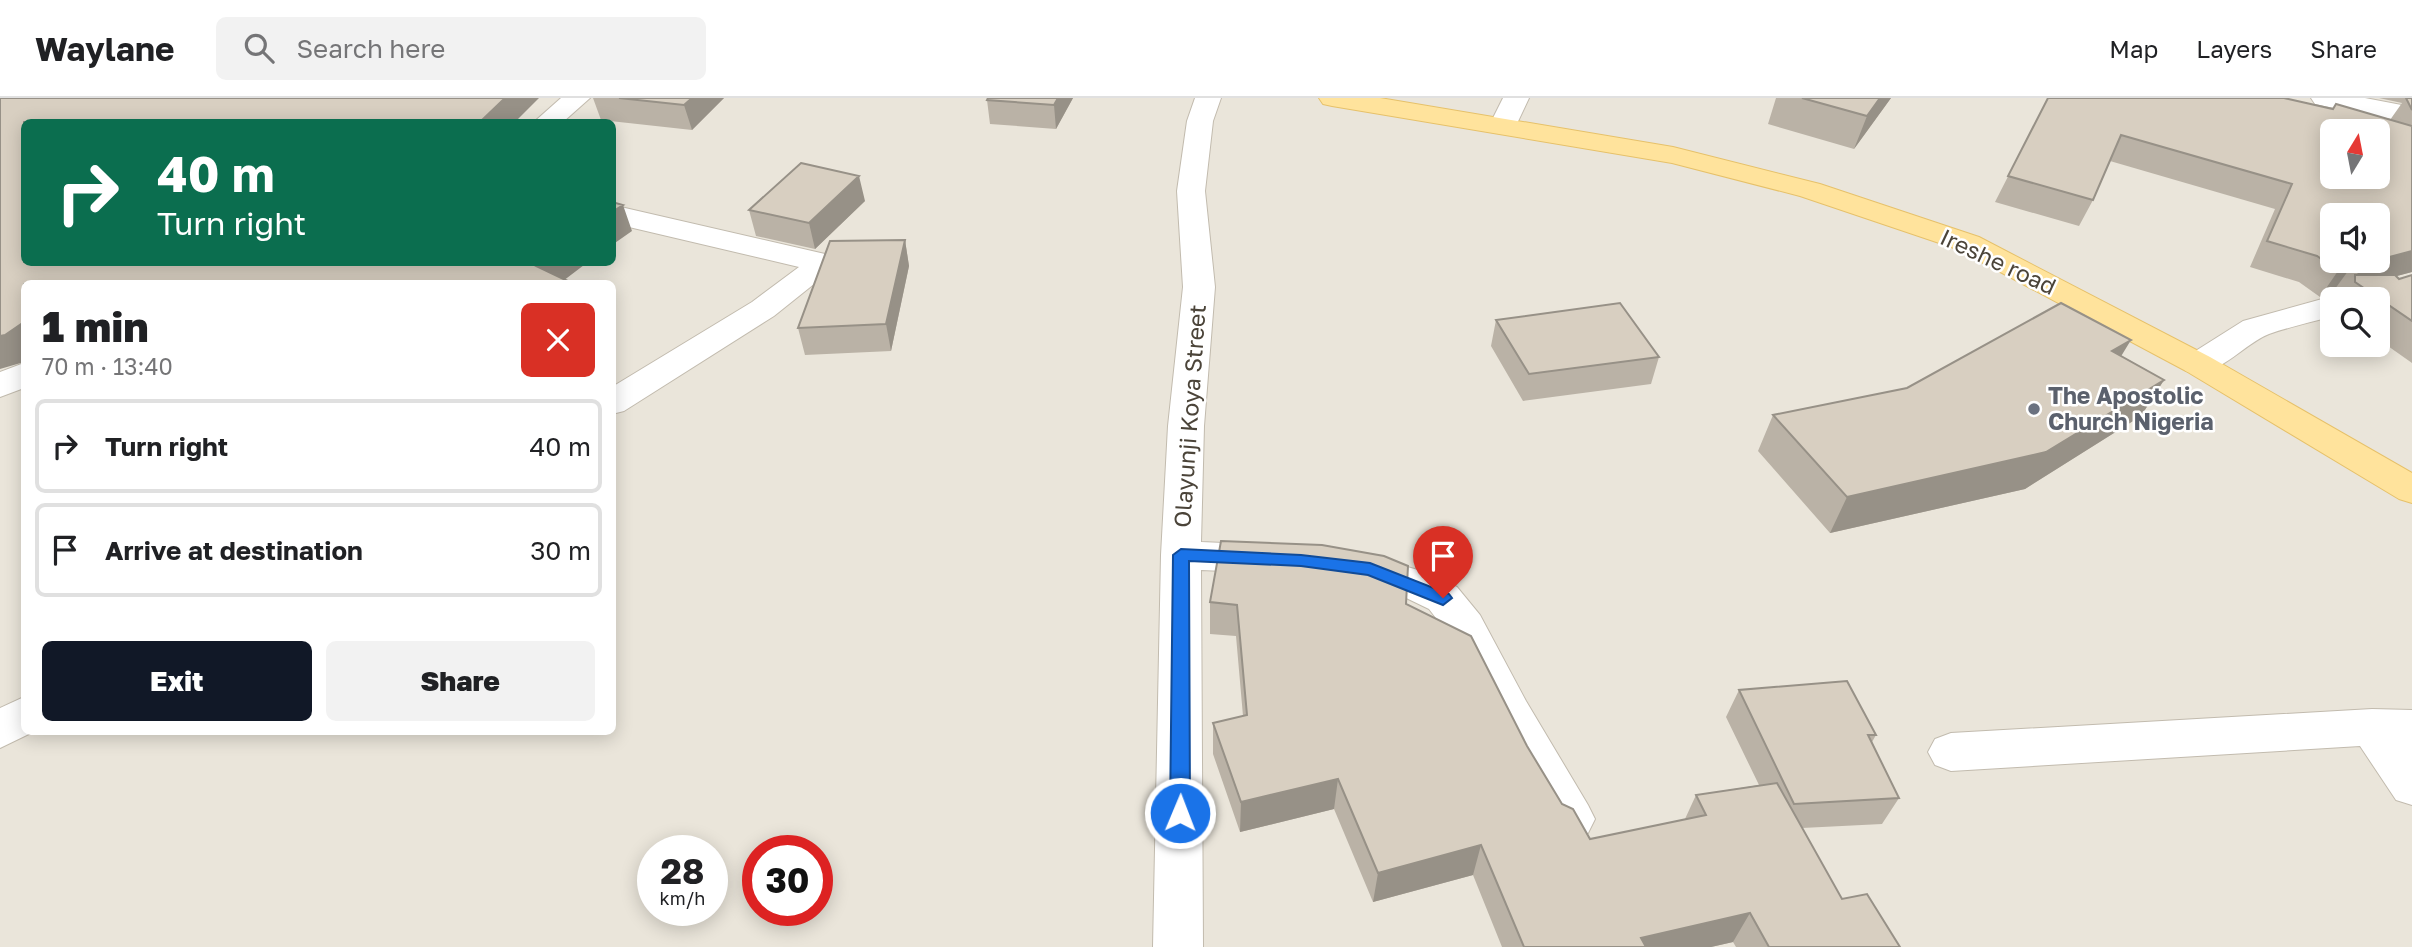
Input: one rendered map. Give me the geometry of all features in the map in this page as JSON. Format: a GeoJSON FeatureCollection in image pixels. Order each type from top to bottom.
{"type":"FeatureCollection","features":[{"type":"Feature","properties":{"kind":"main road","name":"Ireshe road"},"geometry":{"type":"LineString","coordinates":[[1332,98],[1673,155],[1810,190],[1968,243],[2197,364],[2412,490]]}},
{"type":"Feature","properties":{"kind":"street"},"geometry":{"type":"LineString","coordinates":[[551,119],[577,98]]}},
{"type":"Feature","properties":{"kind":"street","name":"Olayunji Koya Street"},"geometry":{"type":"LineString","coordinates":[[1178,947],[1181,555],[1186,426],[1199,286],[1191,191],[1200,121],[1208,98]]}},
{"type":"Feature","properties":{"kind":"street"},"geometry":{"type":"LineString","coordinates":[[1503,126],[1516,98]]}},
{"type":"Feature","properties":{"kind":"street"},"geometry":{"type":"LineString","coordinates":[[2324,98],[2412,115]]}},
{"type":"Feature","properties":{"kind":"street"},"geometry":{"type":"LineString","coordinates":[[616,215],[814,261],[818,268],[810,277],[763,309],[616,401]]}},
{"type":"Feature","properties":{"kind":"street"},"geometry":{"type":"LineString","coordinates":[[2197,364],[2255,328],[2320,310]]}},
{"type":"Feature","properties":{"kind":"street"},"geometry":{"type":"LineString","coordinates":[[0,386],[21,376]]}},
{"type":"Feature","properties":{"kind":"street"},"geometry":{"type":"LineString","coordinates":[[1181,555],[1318,563],[1370,569],[1443,598],[1465,626],[1510,714],[1571,819]]}},
{"type":"Feature","properties":{"kind":"street"},"geometry":{"type":"LineString","coordinates":[[0,730],[21,717]]}},
{"type":"Feature","properties":{"kind":"street"},"geometry":{"type":"LineString","coordinates":[[1951,752],[2392,728],[2412,786]]}},
{"type":"Feature","properties":{"kind":"shaded area"},"geometry":{"type":"Polygon","coordinates":[[[0,98],[2412,98],[2412,947],[0,947],[0,98]]]}},
{"type":"Feature","properties":{"kind":"building"},"geometry":{"type":"Polygon","coordinates":[[[0,98],[505,98],[483,119],[21,119],[21,266],[536,266],[566,280],[21,280],[21,324],[0,336],[0,98]]]}},
{"type":"Feature","properties":{"kind":"building"},"geometry":{"type":"Polygon","coordinates":[[[619,98],[692,98],[684,105],[619,98]]]}},
{"type":"Feature","properties":{"kind":"building"},"geometry":{"type":"Polygon","coordinates":[[[1058,98],[1054,105],[987,100],[1058,98]]]}},
{"type":"Feature","properties":{"kind":"building"},"geometry":{"type":"Polygon","coordinates":[[[1802,98],[1880,98],[1867,116],[1802,98]]]}},
{"type":"Feature","properties":{"kind":"building"},"geometry":{"type":"Polygon","coordinates":[[[2048,98],[2284,98],[2333,109],[2336,104],[2388,119],[2320,119],[2320,189],[2390,189],[2390,120],[2412,126],[2412,251],[2390,257],[2390,203],[2320,203],[2320,258],[2267,241],[2292,184],[2121,135],[2093,200],[2008,176],[2048,98]]]}},
{"type":"Feature","properties":{"kind":"building"},"geometry":{"type":"Polygon","coordinates":[[[2406,98],[2412,98],[2412,110],[2406,98]]]}},
{"type":"Feature","properties":{"kind":"building"},"geometry":{"type":"Polygon","coordinates":[[[801,163],[859,176],[809,223],[749,210],[801,163]]]}},
{"type":"Feature","properties":{"kind":"building"},"geometry":{"type":"Polygon","coordinates":[[[905,240],[886,324],[798,328],[830,241],[905,240]]]}},
{"type":"Feature","properties":{"kind":"building"},"geometry":{"type":"Polygon","coordinates":[[[2355,275],[2395,275],[2399,279],[2412,275],[2412,321],[2390,306],[2390,287],[2362,287],[2355,282],[2355,275]]]}},
{"type":"Feature","properties":{"kind":"building"},"geometry":{"type":"Polygon","coordinates":[[[1620,303],[1659,357],[1529,374],[1496,320],[1620,303]]]}},
{"type":"Feature","properties":{"kind":"building"},"geometry":{"type":"Polygon","coordinates":[[[2061,303],[2131,340],[2112,351],[2164,380],[2046,452],[1847,497],[1773,415],[1907,388],[2061,303]]]}},
{"type":"Feature","properties":{"kind":"building"},"geometry":{"type":"Polygon","coordinates":[[[1221,541],[1322,545],[1384,556],[1408,566],[1406,604],[1471,636],[1527,746],[1562,804],[1573,809],[1590,839],[1706,815],[1696,795],[1777,783],[1842,899],[1867,894],[1900,947],[1769,947],[1750,913],[1641,938],[1646,947],[1524,947],[1481,845],[1378,873],[1338,779],[1241,802],[1213,723],[1247,715],[1237,605],[1210,602],[1221,541]]]}},
{"type":"Feature","properties":{"kind":"building"},"geometry":{"type":"Polygon","coordinates":[[[1847,681],[1876,735],[1868,735],[1899,798],[1794,804],[1739,690],[1847,681]]]}},
{"type":"Feature","properties":{"kind":"place","name":"The Apostolic Church Nigeria"},"geometry":{"type":"Point","coordinates":[2034,409]}},
{"type":"Feature","properties":{"kind":"route"},"geometry":{"type":"LineString","coordinates":[[1180,813],[1181,555],[1301,561],[1370,569],[1411,583],[1443,598]]}}]}
